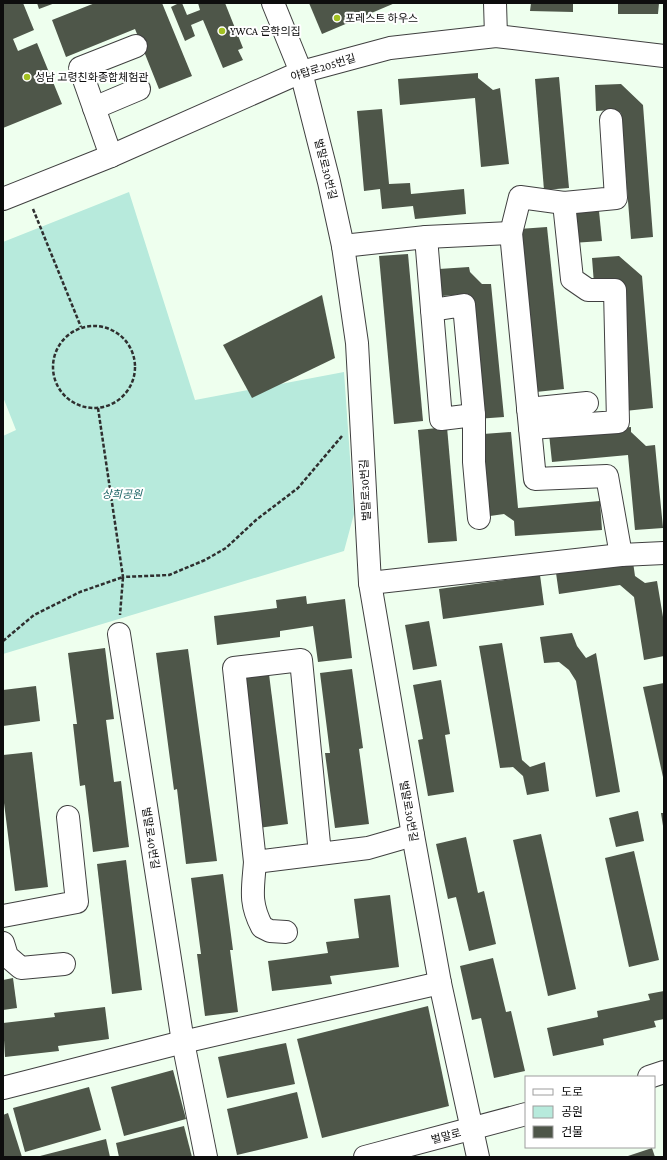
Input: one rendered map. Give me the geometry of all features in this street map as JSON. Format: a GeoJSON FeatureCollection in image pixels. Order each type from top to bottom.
{"type":"FeatureCollection","features":[{"type":"Feature","properties":{"kind":"street","name":"벌말로30번길"},"geometry":{"type":"LineString","coordinates":[[273,3],[301,72],[329,182],[343,246],[357,343],[370,583],[440,983],[478,1157]]}},
{"type":"Feature","properties":{"kind":"street"},"geometry":{"type":"LineString","coordinates":[[495,3],[496,36]]}},
{"type":"Feature","properties":{"kind":"street","name":"야탑로205번길"},"geometry":{"type":"LineString","coordinates":[[3,200],[111,156],[301,72],[390,48],[496,36],[664,56]]}},
{"type":"Feature","properties":{"kind":"street"},"geometry":{"type":"LineString","coordinates":[[111,156],[80,68],[136,46]]}},
{"type":"Feature","properties":{"kind":"street"},"geometry":{"type":"LineString","coordinates":[[94,108],[139,89]]}},
{"type":"Feature","properties":{"kind":"street"},"geometry":{"type":"LineString","coordinates":[[611,120],[616,198],[564,203],[520,197],[511,233],[535,479],[608,476],[622,555]]}},
{"type":"Feature","properties":{"kind":"street"},"geometry":{"type":"LineString","coordinates":[[529,419],[618,422],[615,290],[588,290],[572,279],[564,203]]}},
{"type":"Feature","properties":{"kind":"street"},"geometry":{"type":"LineString","coordinates":[[343,246],[426,237],[511,233]]}},
{"type":"Feature","properties":{"kind":"street"},"geometry":{"type":"LineString","coordinates":[[426,237],[441,419],[474,415]]}},
{"type":"Feature","properties":{"kind":"street"},"geometry":{"type":"LineString","coordinates":[[432,310],[464,304],[474,415],[474,462],[479,518]]}},
{"type":"Feature","properties":{"kind":"street"},"geometry":{"type":"LineString","coordinates":[[529,419],[587,403]]}},
{"type":"Feature","properties":{"kind":"street"},"geometry":{"type":"LineString","coordinates":[[370,583],[622,555],[664,553]]}},
{"type":"Feature","properties":{"kind":"street","name":"벌말로40번길"},"geometry":{"type":"LineString","coordinates":[[119,634],[183,1042],[206,1157]]}},
{"type":"Feature","properties":{"kind":"street"},"geometry":{"type":"LineString","coordinates":[[286,932],[262,928],[254,911],[252,893],[255,862],[234,668],[301,660],[320,854]]}},
{"type":"Feature","properties":{"kind":"street"},"geometry":{"type":"LineString","coordinates":[[3,916],[77,902],[68,817]]}},
{"type":"Feature","properties":{"kind":"street"},"geometry":{"type":"LineString","coordinates":[[255,862],[368,848],[413,835]]}},
{"type":"Feature","properties":{"kind":"street"},"geometry":{"type":"LineString","coordinates":[[3,943],[7,956],[21,968],[64,964]]}},
{"type":"Feature","properties":{"kind":"street"},"geometry":{"type":"LineString","coordinates":[[3,1088],[183,1042],[440,983]]}},
{"type":"Feature","properties":{"kind":"street"},"geometry":{"type":"LineString","coordinates":[[652,1076],[664,1072]]}},
{"type":"Feature","properties":{"kind":"street","name":"벌말로"},"geometry":{"type":"LineString","coordinates":[[365,1157],[525,1114]]}},
{"type":"Feature","properties":{"kind":"path"},"geometry":{"type":"LineString","coordinates":[[26,190],[81,327]]}},
{"type":"Feature","properties":{"kind":"path"},"geometry":{"type":"LineString","coordinates":[[95,325],[108,328],[120,335],[129,346],[134,358],[135,372],[131,386],[122,397],[111,405],[98,408],[84,407],[72,402],[61,393],[54,381],[52,368],[56,349],[69,333],[81,327],[95,325]]}},
{"type":"Feature","properties":{"kind":"path"},"geometry":{"type":"LineString","coordinates":[[98,408],[123,577],[119,634]]}},
{"type":"Feature","properties":{"kind":"path"},"geometry":{"type":"LineString","coordinates":[[3,641],[34,615],[80,592],[123,577],[169,575],[205,560],[226,548],[256,520],[298,488],[361,415]]}},
{"type":"Feature","properties":{"kind":"green space","name":"상희공원"},"geometry":{"type":"Polygon","coordinates":[[[129,192],[195,400],[344,372],[354,514],[344,551],[3,654],[3,436],[16,430],[3,397],[3,242],[129,192]]]}},
{"type":"Feature","properties":{"kind":"building","name":"성남 고령친화종합체험관"},"geometry":{"type":"Polygon","coordinates":[[[3,3],[23,3],[34,30],[13,39],[18,51],[37,43],[62,104],[3,128],[3,3]]]}},
{"type":"Feature","properties":{"kind":"building"},"geometry":{"type":"Polygon","coordinates":[[[37,3],[55,3],[39,9],[37,3]]]}},
{"type":"Feature","properties":{"kind":"building"},"geometry":{"type":"Polygon","coordinates":[[[95,3],[162,3],[192,76],[159,89],[135,29],[66,57],[52,20],[95,3]]]}},
{"type":"Feature","properties":{"kind":"building","name":"YWCA 은학의집"},"geometry":{"type":"Polygon","coordinates":[[[182,3],[187,15],[200,10],[198,3],[225,3],[243,48],[238,50],[243,60],[223,68],[203,20],[191,25],[195,36],[185,41],[171,7],[182,3]]]}},
{"type":"Feature","properties":{"kind":"building","name":"포레스트 하우스"},"geometry":{"type":"Polygon","coordinates":[[[309,3],[395,3],[322,34],[309,3]]]}},
{"type":"Feature","properties":{"kind":"building"},"geometry":{"type":"Polygon","coordinates":[[[531,3],[573,3],[573,12],[530,11],[531,3]]]}},
{"type":"Feature","properties":{"kind":"building"},"geometry":{"type":"Polygon","coordinates":[[[618,3],[659,3],[658,14],[618,14],[618,3]]]}},
{"type":"Feature","properties":{"kind":"building"},"geometry":{"type":"Polygon","coordinates":[[[478,73],[478,78],[493,90],[500,88],[509,164],[481,167],[475,98],[400,105],[398,79],[478,73]]]}},
{"type":"Feature","properties":{"kind":"building"},"geometry":{"type":"Polygon","coordinates":[[[559,77],[569,188],[544,190],[535,79],[559,77]]]}},
{"type":"Feature","properties":{"kind":"building"},"geometry":{"type":"Polygon","coordinates":[[[621,84],[643,105],[653,237],[631,239],[621,113],[612,110],[596,111],[595,85],[621,84]]]}},
{"type":"Feature","properties":{"kind":"building"},"geometry":{"type":"Polygon","coordinates":[[[382,109],[389,184],[410,183],[411,194],[464,189],[466,214],[415,219],[413,206],[382,209],[380,189],[364,191],[357,111],[382,109]]]}},
{"type":"Feature","properties":{"kind":"building"},"geometry":{"type":"Polygon","coordinates":[[[599,211],[602,241],[572,243],[570,213],[599,211]]]}},
{"type":"Feature","properties":{"kind":"building"},"geometry":{"type":"Polygon","coordinates":[[[547,227],[564,389],[536,392],[519,229],[547,227]]]}},
{"type":"Feature","properties":{"kind":"building"},"geometry":{"type":"Polygon","coordinates":[[[408,254],[423,421],[394,424],[379,256],[408,254]]]}},
{"type":"Feature","properties":{"kind":"building"},"geometry":{"type":"Polygon","coordinates":[[[619,256],[642,276],[653,408],[625,411],[617,286],[594,284],[592,258],[619,256]]]}},
{"type":"Feature","properties":{"kind":"building"},"geometry":{"type":"Polygon","coordinates":[[[469,267],[470,272],[482,284],[491,284],[504,417],[476,419],[465,294],[442,296],[439,269],[469,267]]]}},
{"type":"Feature","properties":{"kind":"building"},"geometry":{"type":"Polygon","coordinates":[[[322,295],[335,358],[252,398],[223,345],[322,295]]]}},
{"type":"Feature","properties":{"kind":"building"},"geometry":{"type":"Polygon","coordinates":[[[447,427],[457,541],[428,543],[418,430],[447,427]]]}},
{"type":"Feature","properties":{"kind":"building"},"geometry":{"type":"Polygon","coordinates":[[[631,427],[631,432],[646,446],[655,445],[663,528],[635,530],[628,455],[552,462],[549,434],[631,427]]]}},
{"type":"Feature","properties":{"kind":"building"},"geometry":{"type":"Polygon","coordinates":[[[511,432],[518,508],[600,501],[602,530],[515,536],[514,521],[504,514],[490,516],[483,434],[511,432]]]}},
{"type":"Feature","properties":{"kind":"building"},"geometry":{"type":"Polygon","coordinates":[[[633,562],[635,576],[645,583],[657,581],[664,623],[664,656],[644,660],[634,597],[620,585],[559,594],[556,573],[633,562]]]}},
{"type":"Feature","properties":{"kind":"building"},"geometry":{"type":"Polygon","coordinates":[[[540,575],[544,605],[443,619],[439,589],[540,575]]]}},
{"type":"Feature","properties":{"kind":"building"},"geometry":{"type":"Polygon","coordinates":[[[306,596],[307,604],[345,599],[352,658],[318,662],[313,626],[280,631],[280,637],[217,645],[214,616],[277,608],[276,600],[306,596]]]}},
{"type":"Feature","properties":{"kind":"building"},"geometry":{"type":"Polygon","coordinates":[[[429,621],[437,666],[413,670],[405,625],[429,621]]]}},
{"type":"Feature","properties":{"kind":"building"},"geometry":{"type":"Polygon","coordinates":[[[572,633],[577,646],[586,658],[596,653],[620,792],[596,797],[576,681],[569,670],[559,662],[544,663],[540,637],[572,633]]]}},
{"type":"Feature","properties":{"kind":"building"},"geometry":{"type":"Polygon","coordinates":[[[502,643],[522,760],[530,767],[545,762],[549,791],[527,795],[523,776],[513,767],[500,768],[479,646],[502,643]]]}},
{"type":"Feature","properties":{"kind":"building"},"geometry":{"type":"Polygon","coordinates":[[[105,648],[114,719],[106,720],[114,782],[121,781],[129,847],[93,852],[85,785],[80,786],[73,724],[77,724],[68,653],[105,648]]]}},
{"type":"Feature","properties":{"kind":"building"},"geometry":{"type":"Polygon","coordinates":[[[188,649],[217,861],[186,864],[177,789],[174,790],[156,653],[188,649]]]}},
{"type":"Feature","properties":{"kind":"building"},"geometry":{"type":"Polygon","coordinates":[[[352,669],[363,748],[359,749],[369,824],[335,828],[325,753],[330,753],[320,673],[352,669]]]}},
{"type":"Feature","properties":{"kind":"building"},"geometry":{"type":"Polygon","coordinates":[[[269,674],[288,824],[258,828],[239,678],[269,674]]]}},
{"type":"Feature","properties":{"kind":"building"},"geometry":{"type":"Polygon","coordinates":[[[441,680],[450,734],[445,735],[454,792],[428,796],[418,740],[423,739],[413,685],[441,680]]]}},
{"type":"Feature","properties":{"kind":"building"},"geometry":{"type":"Polygon","coordinates":[[[664,683],[664,777],[663,777],[643,687],[664,683]]]}},
{"type":"Feature","properties":{"kind":"building"},"geometry":{"type":"Polygon","coordinates":[[[36,686],[40,721],[3,726],[3,690],[36,686]]]}},
{"type":"Feature","properties":{"kind":"building"},"geometry":{"type":"Polygon","coordinates":[[[32,752],[48,887],[15,891],[3,795],[3,755],[32,752]]]}},
{"type":"Feature","properties":{"kind":"building"},"geometry":{"type":"Polygon","coordinates":[[[638,811],[644,841],[616,847],[609,818],[638,811]]]}},
{"type":"Feature","properties":{"kind":"building"},"geometry":{"type":"Polygon","coordinates":[[[661,813],[664,813],[663,826],[661,813]]]}},
{"type":"Feature","properties":{"kind":"building"},"geometry":{"type":"Polygon","coordinates":[[[541,834],[576,989],[548,996],[513,840],[541,834]]]}},
{"type":"Feature","properties":{"kind":"building"},"geometry":{"type":"Polygon","coordinates":[[[466,837],[478,893],[484,891],[496,944],[469,951],[456,897],[448,899],[436,844],[466,837]]]}},
{"type":"Feature","properties":{"kind":"building"},"geometry":{"type":"Polygon","coordinates":[[[634,851],[659,960],[629,967],[605,858],[634,851]]]}},
{"type":"Feature","properties":{"kind":"building"},"geometry":{"type":"Polygon","coordinates":[[[126,860],[142,990],[112,994],[97,864],[126,860]]]}},
{"type":"Feature","properties":{"kind":"building"},"geometry":{"type":"Polygon","coordinates":[[[223,874],[233,950],[230,950],[238,1012],[205,1016],[197,954],[201,954],[191,878],[223,874]]]}},
{"type":"Feature","properties":{"kind":"building"},"geometry":{"type":"Polygon","coordinates":[[[390,895],[399,967],[330,976],[332,984],[272,991],[268,961],[328,953],[326,942],[359,938],[354,899],[390,895]]]}},
{"type":"Feature","properties":{"kind":"building"},"geometry":{"type":"Polygon","coordinates":[[[493,958],[506,1012],[511,1011],[525,1071],[494,1078],[481,1018],[472,1020],[460,966],[493,958]]]}},
{"type":"Feature","properties":{"kind":"building"},"geometry":{"type":"Polygon","coordinates":[[[13,978],[17,1008],[3,1010],[3,980],[13,978]]]}},
{"type":"Feature","properties":{"kind":"building"},"geometry":{"type":"Polygon","coordinates":[[[664,991],[664,1019],[654,1021],[656,1027],[603,1039],[604,1045],[553,1056],[547,1028],[598,1017],[597,1011],[650,1000],[648,994],[664,991]]]}},
{"type":"Feature","properties":{"kind":"building"},"geometry":{"type":"Polygon","coordinates":[[[428,1006],[449,1106],[322,1138],[297,1039],[428,1006]]]}},
{"type":"Feature","properties":{"kind":"building"},"geometry":{"type":"Polygon","coordinates":[[[105,1007],[109,1039],[58,1046],[59,1051],[5,1057],[3,1023],[55,1017],[54,1013],[105,1007]]]}},
{"type":"Feature","properties":{"kind":"building"},"geometry":{"type":"Polygon","coordinates":[[[286,1043],[295,1084],[227,1098],[218,1057],[286,1043]]]}},
{"type":"Feature","properties":{"kind":"building"},"geometry":{"type":"Polygon","coordinates":[[[173,1070],[186,1119],[124,1136],[111,1087],[173,1070]]]}},
{"type":"Feature","properties":{"kind":"building"},"geometry":{"type":"Polygon","coordinates":[[[89,1087],[101,1130],[25,1152],[13,1108],[89,1087]]]}},
{"type":"Feature","properties":{"kind":"building"},"geometry":{"type":"Polygon","coordinates":[[[297,1092],[308,1138],[237,1155],[227,1109],[297,1092]]]}},
{"type":"Feature","properties":{"kind":"building"},"geometry":{"type":"Polygon","coordinates":[[[8,1113],[22,1157],[3,1157],[3,1115],[8,1113]]]}},
{"type":"Feature","properties":{"kind":"building"},"geometry":{"type":"Polygon","coordinates":[[[184,1126],[192,1157],[119,1157],[116,1143],[184,1126]]]}},
{"type":"Feature","properties":{"kind":"building"},"geometry":{"type":"Polygon","coordinates":[[[106,1139],[110,1157],[40,1157],[40,1156],[106,1139]]]}},
{"type":"Feature","properties":{"kind":"building"},"geometry":{"type":"Polygon","coordinates":[[[652,1148],[655,1157],[625,1157],[652,1148]]]}},
{"type":"Feature","properties":{"kind":"place","name":"포레스트 하우스"},"geometry":{"type":"Point","coordinates":[337,18]}},
{"type":"Feature","properties":{"kind":"place","name":"YWCA 은학의집"},"geometry":{"type":"Point","coordinates":[222,31]}},
{"type":"Feature","properties":{"kind":"place","name":"성남 고령친화종합체험관"},"geometry":{"type":"Point","coordinates":[27,77]}}]}
